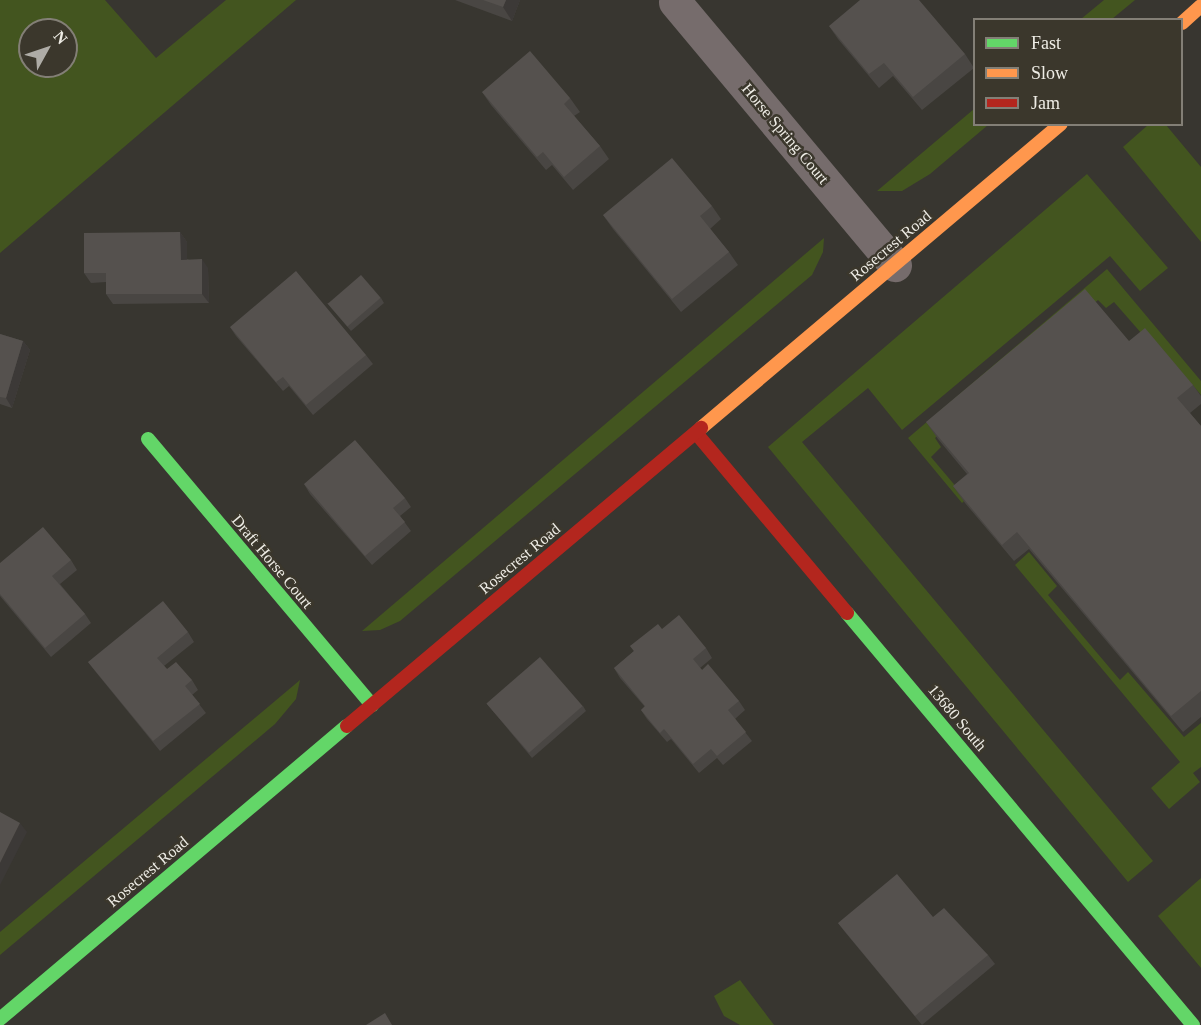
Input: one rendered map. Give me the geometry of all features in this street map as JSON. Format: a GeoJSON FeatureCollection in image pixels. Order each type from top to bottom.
{"type":"FeatureCollection","features":[{"type":"Feature","properties":{"kind":"main road"},"geometry":{"type":"LineString","coordinates":[[1183,21],[1201,6]]}},
{"type":"Feature","properties":{"kind":"main road","name":"Rosecrest Road"},"geometry":{"type":"LineString","coordinates":[[0,1019],[1058,126]]}},
{"type":"Feature","properties":{"kind":"main road","name":"13680 South"},"geometry":{"type":"LineString","coordinates":[[696,433],[1193,1025]]}},
{"type":"Feature","properties":{"kind":"main road","name":"Draft Horse Court"},"geometry":{"type":"LineString","coordinates":[[148,439],[372,705]]}},
{"type":"Feature","properties":{"kind":"street","name":"Horse Spring Court"},"geometry":{"type":"LineString","coordinates":[[675,2],[895,265]]}},
{"type":"Feature","properties":{"kind":"green space"},"geometry":{"type":"Polygon","coordinates":[[[0,0],[105,0],[156,58],[226,0],[296,0],[0,253],[0,0]]]}},
{"type":"Feature","properties":{"kind":"green space"},"geometry":{"type":"Polygon","coordinates":[[[1104,0],[1135,0],[1113,18],[1082,18],[1104,0]]]}},
{"type":"Feature","properties":{"kind":"green space"},"geometry":{"type":"Polygon","coordinates":[[[973,110],[973,126],[987,126],[930,174],[902,191],[877,191],[973,110]]]}},
{"type":"Feature","properties":{"kind":"green space"},"geometry":{"type":"Polygon","coordinates":[[[1147,126],[1167,126],[1201,167],[1201,242],[1123,147],[1147,126]]]}},
{"type":"Feature","properties":{"kind":"green space"},"geometry":{"type":"Polygon","coordinates":[[[1087,174],[1168,268],[1140,291],[1110,256],[902,430],[868,388],[802,442],[1153,861],[1128,882],[768,447],[1087,174]]]}},
{"type":"Feature","properties":{"kind":"green space"},"geometry":{"type":"Polygon","coordinates":[[[824,238],[823,252],[812,275],[400,621],[380,630],[362,631],[824,238]]]}},
{"type":"Feature","properties":{"kind":"green space"},"geometry":{"type":"Polygon","coordinates":[[[1107,269],[1201,381],[1201,395],[1157,343],[1142,334],[1114,302],[1106,308],[1098,300],[935,438],[941,447],[931,457],[958,489],[976,490],[962,503],[908,438],[1107,269]]]}},
{"type":"Feature","properties":{"kind":"green space"},"geometry":{"type":"Polygon","coordinates":[[[1029,552],[1057,586],[1048,595],[1120,680],[1128,672],[1184,737],[1201,723],[1201,767],[1193,773],[1200,782],[1169,809],[1151,788],[1180,762],[1015,565],[1029,552]]]}},
{"type":"Feature","properties":{"kind":"green space"},"geometry":{"type":"Polygon","coordinates":[[[300,680],[296,699],[275,724],[0,955],[0,932],[300,680]]]}},
{"type":"Feature","properties":{"kind":"green space"},"geometry":{"type":"Polygon","coordinates":[[[1201,878],[1201,968],[1158,916],[1201,878]]]}},
{"type":"Feature","properties":{"kind":"green space"},"geometry":{"type":"Polygon","coordinates":[[[740,980],[774,1025],[740,1025],[724,1016],[714,996],[740,980]]]}},
{"type":"Feature","properties":{"kind":"building"},"geometry":{"type":"Polygon","coordinates":[[[483,0],[506,0],[503,7],[483,0]]]}},
{"type":"Feature","properties":{"kind":"building"},"geometry":{"type":"Polygon","coordinates":[[[860,0],[919,0],[965,54],[913,97],[884,63],[869,74],[829,26],[860,0]]]}},
{"type":"Feature","properties":{"kind":"building"},"geometry":{"type":"Polygon","coordinates":[[[530,51],[570,98],[564,104],[600,146],[564,177],[543,152],[537,157],[482,92],[530,51]]]}},
{"type":"Feature","properties":{"kind":"building"},"geometry":{"type":"Polygon","coordinates":[[[672,158],[712,206],[700,216],[729,252],[672,299],[603,215],[672,158]]]}},
{"type":"Feature","properties":{"kind":"building"},"geometry":{"type":"Polygon","coordinates":[[[180,232],[181,260],[202,259],[202,294],[106,294],[106,273],[84,273],[84,233],[180,232]]]}},
{"type":"Feature","properties":{"kind":"building"},"geometry":{"type":"Polygon","coordinates":[[[296,271],[366,355],[306,405],[283,377],[276,382],[230,327],[296,271]]]}},
{"type":"Feature","properties":{"kind":"building"},"geometry":{"type":"Polygon","coordinates":[[[361,275],[381,298],[347,327],[328,304],[361,275]]]}},
{"type":"Feature","properties":{"kind":"building"},"geometry":{"type":"Polygon","coordinates":[[[1085,289],[1129,341],[1145,328],[1193,385],[1177,398],[1201,426],[1201,691],[1171,716],[1017,532],[1002,545],[953,486],[969,473],[926,422],[1085,289]]]}},
{"type":"Feature","properties":{"kind":"building"},"geometry":{"type":"Polygon","coordinates":[[[0,334],[23,341],[6,398],[0,397],[0,334]]]}},
{"type":"Feature","properties":{"kind":"building"},"geometry":{"type":"Polygon","coordinates":[[[355,440],[405,498],[393,508],[405,522],[365,556],[304,484],[355,440]]]}},
{"type":"Feature","properties":{"kind":"building"},"geometry":{"type":"Polygon","coordinates":[[[43,527],[71,560],[52,576],[85,614],[45,648],[0,594],[0,563],[43,527]]]}},
{"type":"Feature","properties":{"kind":"building"},"geometry":{"type":"Polygon","coordinates":[[[163,601],[188,632],[157,658],[167,669],[176,662],[192,680],[185,686],[200,704],[153,741],[88,662],[163,601]]]}},
{"type":"Feature","properties":{"kind":"building"},"geometry":{"type":"Polygon","coordinates":[[[679,615],[706,648],[693,659],[702,670],[708,664],[739,701],[728,710],[746,732],[717,756],[711,749],[693,764],[664,729],[660,733],[641,710],[645,706],[614,668],[634,651],[630,646],[658,624],[662,629],[679,615]]]}},
{"type":"Feature","properties":{"kind":"building"},"geometry":{"type":"Polygon","coordinates":[[[540,657],[583,706],[529,753],[486,704],[540,657]]]}},
{"type":"Feature","properties":{"kind":"building"},"geometry":{"type":"Polygon","coordinates":[[[0,812],[20,823],[0,863],[0,812]]]}},
{"type":"Feature","properties":{"kind":"building"},"geometry":{"type":"Polygon","coordinates":[[[897,874],[933,917],[944,908],[988,955],[915,1016],[838,923],[897,874]]]}},
{"type":"Feature","properties":{"kind":"building"},"geometry":{"type":"Polygon","coordinates":[[[385,1013],[392,1025],[366,1025],[385,1013]]]}},
{"type":"Feature","properties":{"kind":"traffic: fast"},"geometry":{"type":"LineString","coordinates":[[148,439],[372,705]]}},
{"type":"Feature","properties":{"kind":"traffic: fast"},"geometry":{"type":"LineString","coordinates":[[847,613],[1193,1025]]}},
{"type":"Feature","properties":{"kind":"traffic: fast"},"geometry":{"type":"LineString","coordinates":[[0,1019],[347,726]]}},
{"type":"Feature","properties":{"kind":"traffic: slow"},"geometry":{"type":"LineString","coordinates":[[1183,22],[1201,6]]}},
{"type":"Feature","properties":{"kind":"traffic: slow"},"geometry":{"type":"LineString","coordinates":[[701,428],[1059,126]]}},
{"type":"Feature","properties":{"kind":"traffic: jam"},"geometry":{"type":"LineString","coordinates":[[347,726],[701,428]]}},
{"type":"Feature","properties":{"kind":"traffic: jam"},"geometry":{"type":"LineString","coordinates":[[696,433],[847,613]]}}]}
